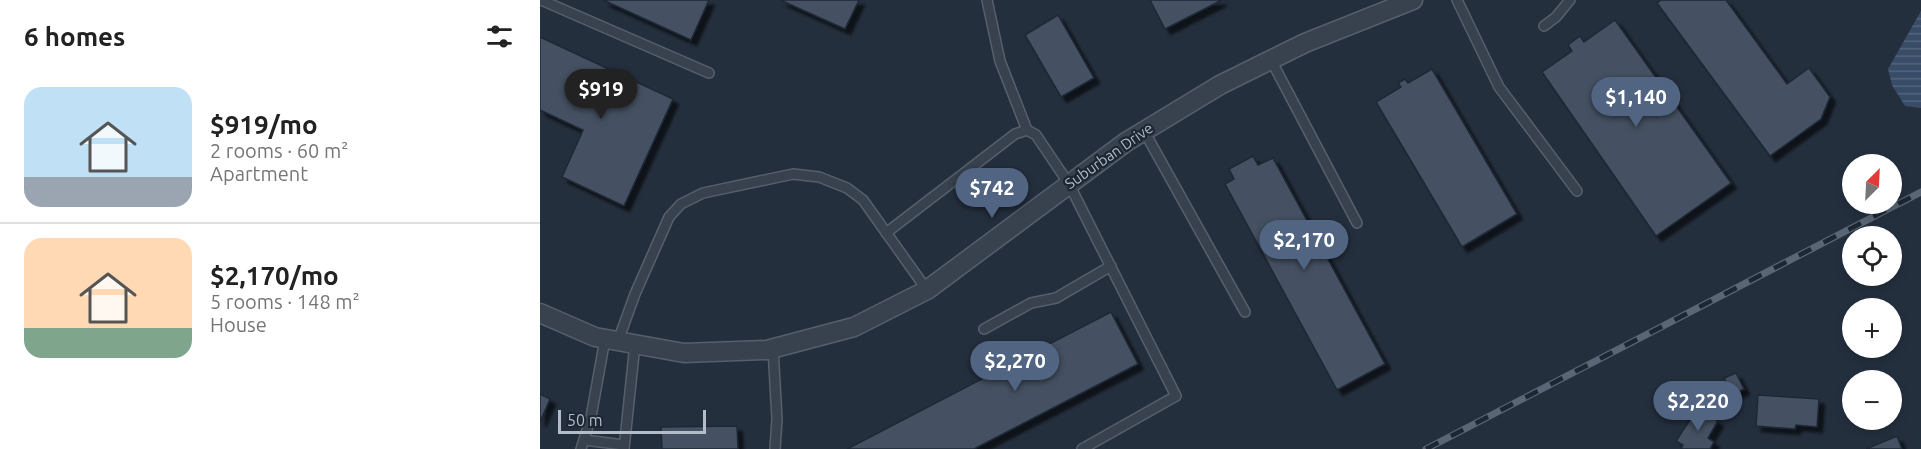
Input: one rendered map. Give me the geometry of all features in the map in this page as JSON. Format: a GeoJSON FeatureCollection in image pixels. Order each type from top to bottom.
{"type":"FeatureCollection","features":[{"type":"Feature","properties":{"kind":"street","name":"Suburban Drive"},"geometry":{"type":"LineString","coordinates":[[540,313],[595,337],[684,353],[773,348],[854,327],[927,290],[1144,131],[1220,85],[1389,4],[1413,0]]}},
{"type":"Feature","properties":{"kind":"lane"},"geometry":{"type":"LineString","coordinates":[[541,0],[709,73]]}},
{"type":"Feature","properties":{"kind":"lane"},"geometry":{"type":"LineString","coordinates":[[987,0],[1000,61],[1027,130],[1036,135],[1069,184],[1176,396],[1082,449]]}},
{"type":"Feature","properties":{"kind":"lane"},"geometry":{"type":"LineString","coordinates":[[1457,0],[1500,87],[1577,191]]}},
{"type":"Feature","properties":{"kind":"lane"},"geometry":{"type":"LineString","coordinates":[[1544,26],[1556,17],[1570,0]]}},
{"type":"Feature","properties":{"kind":"lane"},"geometry":{"type":"LineString","coordinates":[[1271,60],[1357,223]]}},
{"type":"Feature","properties":{"kind":"lane"},"geometry":{"type":"LineString","coordinates":[[886,233],[1015,134],[1027,130]]}},
{"type":"Feature","properties":{"kind":"lane"},"geometry":{"type":"LineString","coordinates":[[1144,131],[1245,312]]}},
{"type":"Feature","properties":{"kind":"lane"},"geometry":{"type":"LineString","coordinates":[[619,341],[624,447],[583,444],[635,294],[669,217],[681,204],[703,193],[793,174],[819,177],[847,188],[863,201],[927,290]]}},
{"type":"Feature","properties":{"kind":"lane"},"geometry":{"type":"LineString","coordinates":[[984,329],[1031,303],[1056,298],[1111,266]]}},
{"type":"Feature","properties":{"kind":"lane"},"geometry":{"type":"LineString","coordinates":[[773,348],[777,419],[775,449]]}},
{"type":"Feature","properties":{"kind":"water"},"geometry":{"type":"Polygon","coordinates":[[[1921,11],[1921,108],[1905,106],[1892,85],[1888,69],[1921,11]]]}},
{"type":"Feature","properties":{"kind":"building"},"geometry":{"type":"Polygon","coordinates":[[[603,0],[709,0],[691,40],[603,0]]]}},
{"type":"Feature","properties":{"kind":"building"},"geometry":{"type":"Polygon","coordinates":[[[780,0],[859,0],[845,29],[780,0]]]}},
{"type":"Feature","properties":{"kind":"building"},"geometry":{"type":"Polygon","coordinates":[[[1150,0],[1222,0],[1165,29],[1150,0]]]}},
{"type":"Feature","properties":{"kind":"building"},"geometry":{"type":"Polygon","coordinates":[[[1661,0],[1726,0],[1787,84],[1809,68],[1830,97],[1821,119],[1770,156],[1657,3],[1661,0]]]}},
{"type":"Feature","properties":{"kind":"building"},"geometry":{"type":"Polygon","coordinates":[[[1058,15],[1094,78],[1061,97],[1025,35],[1058,15]]]}},
{"type":"Feature","properties":{"kind":"building"},"geometry":{"type":"Polygon","coordinates":[[[1615,20],[1731,183],[1656,236],[1542,72],[1572,51],[1568,45],[1580,36],[1584,42],[1615,20]]]}},
{"type":"Feature","properties":{"kind":"building"},"geometry":{"type":"Polygon","coordinates":[[[540,37],[673,99],[624,206],[562,177],[583,130],[540,110],[540,37]]]}},
{"type":"Feature","properties":{"kind":"building"},"geometry":{"type":"Polygon","coordinates":[[[1432,69],[1517,214],[1462,247],[1376,102],[1401,87],[1398,83],[1405,79],[1408,83],[1432,69]]]}},
{"type":"Feature","properties":{"kind":"building"},"geometry":{"type":"Polygon","coordinates":[[[1253,156],[1258,165],[1273,158],[1385,364],[1337,390],[1225,184],[1234,179],[1229,169],[1253,156]]]}},
{"type":"Feature","properties":{"kind":"building"},"geometry":{"type":"Polygon","coordinates":[[[1111,312],[1138,364],[974,449],[847,449],[1111,312]]]}},
{"type":"Feature","properties":{"kind":"building"},"geometry":{"type":"Polygon","coordinates":[[[1736,373],[1744,389],[1732,395],[1724,378],[1736,373]]]}},
{"type":"Feature","properties":{"kind":"building"},"geometry":{"type":"Polygon","coordinates":[[[540,394],[550,399],[540,422],[540,394]]]}},
{"type":"Feature","properties":{"kind":"building"},"geometry":{"type":"Polygon","coordinates":[[[1758,395],[1819,399],[1817,427],[1796,425],[1795,429],[1756,426],[1758,395]]]}},
{"type":"Feature","properties":{"kind":"building"},"geometry":{"type":"Polygon","coordinates":[[[1697,409],[1718,421],[1708,438],[1714,442],[1710,449],[1681,449],[1683,445],[1676,441],[1697,409]]]}},
{"type":"Feature","properties":{"kind":"building"},"geometry":{"type":"Polygon","coordinates":[[[737,426],[738,449],[662,449],[661,427],[737,426]]]}},
{"type":"Feature","properties":{"kind":"building"},"geometry":{"type":"Polygon","coordinates":[[[1897,436],[1902,449],[1866,449],[1897,436]]]}},
{"type":"Feature","properties":{"kind":"railway"},"geometry":{"type":"LineString","coordinates":[[1426,449],[1921,192]]}}]}
